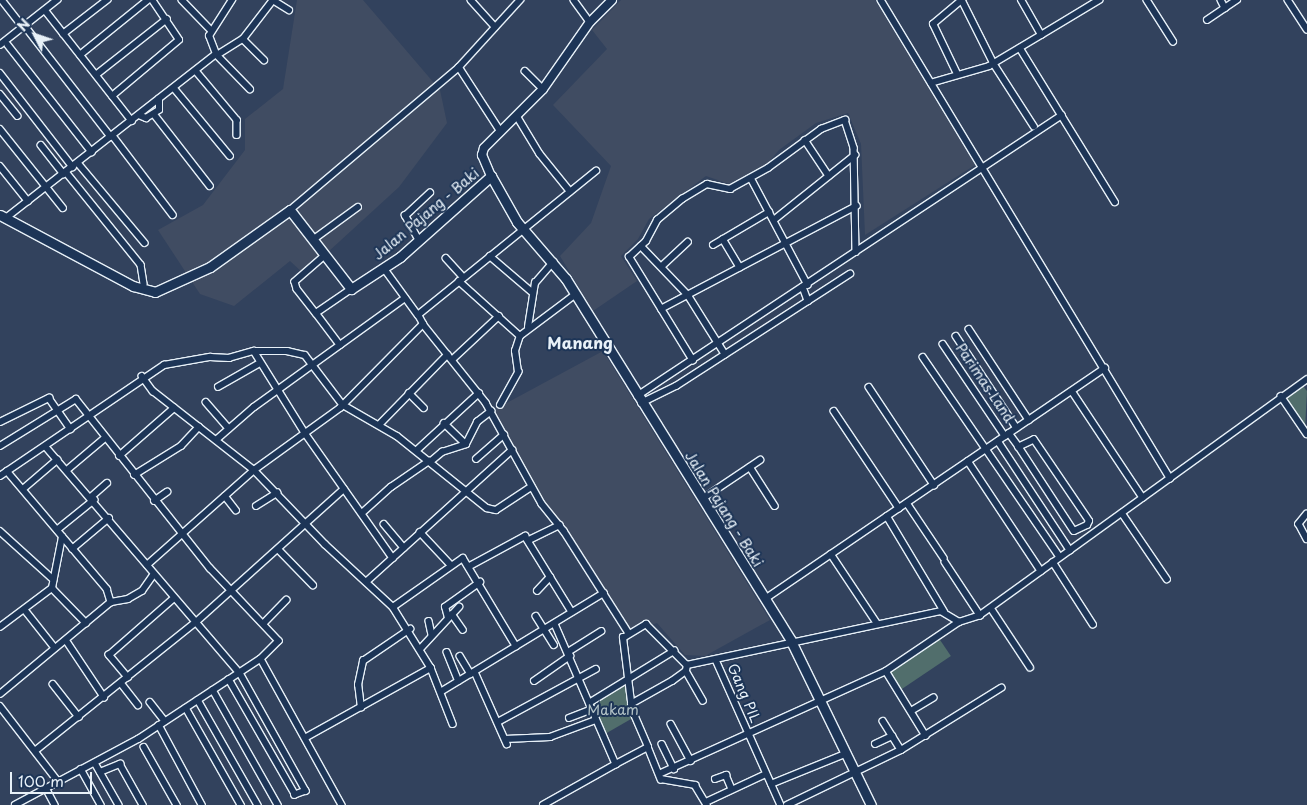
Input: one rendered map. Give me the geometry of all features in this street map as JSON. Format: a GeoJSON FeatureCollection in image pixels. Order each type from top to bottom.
{"type":"FeatureCollection","features":[{"type":"Feature","properties":{"kind":"main road","name":"Jalan Pajang - Baki"},"geometry":{"type":"LineString","coordinates":[[351,289],[384,268],[419,241],[491,176],[522,228],[553,262],[576,294],[639,400],[791,641],[855,776],[871,805]]}},
{"type":"Feature","properties":{"kind":"main road"},"geometry":{"type":"LineString","coordinates":[[2,219],[155,292],[210,267],[290,210],[351,289]]}},
{"type":"Feature","properties":{"kind":"street"},"geometry":{"type":"LineString","coordinates":[[0,45],[57,0]]}},
{"type":"Feature","properties":{"kind":"street"},"geometry":{"type":"LineString","coordinates":[[63,34],[107,0]]}},
{"type":"Feature","properties":{"kind":"street"},"geometry":{"type":"LineString","coordinates":[[80,55],[148,0]]}},
{"type":"Feature","properties":{"kind":"street"},"geometry":{"type":"LineString","coordinates":[[112,96],[179,40],[167,19],[152,0]]}},
{"type":"Feature","properties":{"kind":"street"},"geometry":{"type":"LineString","coordinates":[[182,0],[211,30]]}},
{"type":"Feature","properties":{"kind":"street"},"geometry":{"type":"LineString","coordinates":[[232,0],[226,3],[209,36],[216,55],[250,89]]}},
{"type":"Feature","properties":{"kind":"street"},"geometry":{"type":"LineString","coordinates":[[2,219],[28,202],[216,55],[243,39],[273,0],[290,10]]}},
{"type":"Feature","properties":{"kind":"street"},"geometry":{"type":"LineString","coordinates":[[471,0],[495,27]]}},
{"type":"Feature","properties":{"kind":"street"},"geometry":{"type":"LineString","coordinates":[[290,210],[459,67],[520,0]]}},
{"type":"Feature","properties":{"kind":"street"},"geometry":{"type":"LineString","coordinates":[[574,0],[590,22]]}},
{"type":"Feature","properties":{"kind":"street"},"geometry":{"type":"LineString","coordinates":[[491,176],[482,151],[543,89],[590,22],[612,0]]}},
{"type":"Feature","properties":{"kind":"street"},"geometry":{"type":"LineString","coordinates":[[881,0],[1170,478]]}},
{"type":"Feature","properties":{"kind":"street"},"geometry":{"type":"LineString","coordinates":[[956,74],[933,24],[962,0],[994,64],[1034,126]]}},
{"type":"Feature","properties":{"kind":"street"},"geometry":{"type":"LineString","coordinates":[[1021,0],[1041,35]]}},
{"type":"Feature","properties":{"kind":"street"},"geometry":{"type":"LineString","coordinates":[[1088,0],[1091,6]]}},
{"type":"Feature","properties":{"kind":"street"},"geometry":{"type":"LineString","coordinates":[[931,83],[994,64],[1099,0]]}},
{"type":"Feature","properties":{"kind":"street"},"geometry":{"type":"LineString","coordinates":[[1147,0],[1173,42]]}},
{"type":"Feature","properties":{"kind":"street"},"geometry":{"type":"LineString","coordinates":[[1221,0],[1225,8]]}},
{"type":"Feature","properties":{"kind":"street"},"geometry":{"type":"LineString","coordinates":[[1207,20],[1237,0]]}},
{"type":"Feature","properties":{"kind":"street"},"geometry":{"type":"LineString","coordinates":[[1288,0],[1307,29]]}},
{"type":"Feature","properties":{"kind":"street"},"geometry":{"type":"LineString","coordinates":[[2,3],[24,26],[172,215]]}},
{"type":"Feature","properties":{"kind":"street"},"geometry":{"type":"LineString","coordinates":[[44,10],[132,121]]}},
{"type":"Feature","properties":{"kind":"street"},"geometry":{"type":"LineString","coordinates":[[96,75],[167,19]]}},
{"type":"Feature","properties":{"kind":"street"},"geometry":{"type":"LineString","coordinates":[[243,39],[264,60]]}},
{"type":"Feature","properties":{"kind":"street"},"geometry":{"type":"LineString","coordinates":[[8,45],[92,152]]}},
{"type":"Feature","properties":{"kind":"street"},"geometry":{"type":"LineString","coordinates":[[1020,48],[1115,202]]}},
{"type":"Feature","properties":{"kind":"street"},"geometry":{"type":"LineString","coordinates":[[459,67],[501,132]]}},
{"type":"Feature","properties":{"kind":"street"},"geometry":{"type":"LineString","coordinates":[[196,70],[237,120],[237,135]]}},
{"type":"Feature","properties":{"kind":"street"},"geometry":{"type":"LineString","coordinates":[[525,71],[543,89]]}},
{"type":"Feature","properties":{"kind":"street"},"geometry":{"type":"LineString","coordinates":[[0,73],[76,165],[145,243]]}},
{"type":"Feature","properties":{"kind":"street"},"geometry":{"type":"LineString","coordinates":[[174,88],[230,156]]}},
{"type":"Feature","properties":{"kind":"street"},"geometry":{"type":"LineString","coordinates":[[0,94],[18,116]]}},
{"type":"Feature","properties":{"kind":"street"},"geometry":{"type":"LineString","coordinates":[[139,115],[146,118],[154,114],[161,107],[159,99]]}},
{"type":"Feature","properties":{"kind":"street"},"geometry":{"type":"LineString","coordinates":[[154,114],[210,186]]}},
{"type":"Feature","properties":{"kind":"street"},"geometry":{"type":"LineString","coordinates":[[639,400],[693,361],[1062,115]]}},
{"type":"Feature","properties":{"kind":"street"},"geometry":{"type":"LineString","coordinates":[[517,116],[540,154],[570,191]]}},
{"type":"Feature","properties":{"kind":"street"},"geometry":{"type":"LineString","coordinates":[[693,361],[629,257],[641,246],[657,220],[696,190],[707,184],[730,189],[751,178],[805,140],[845,120],[855,156],[856,252]]}},
{"type":"Feature","properties":{"kind":"street"},"geometry":{"type":"LineString","coordinates":[[0,129],[63,208]]}},
{"type":"Feature","properties":{"kind":"street"},"geometry":{"type":"LineString","coordinates":[[805,140],[829,176]]}},
{"type":"Feature","properties":{"kind":"street"},"geometry":{"type":"LineString","coordinates":[[41,146],[141,265],[144,287]]}},
{"type":"Feature","properties":{"kind":"street"},"geometry":{"type":"LineString","coordinates":[[774,220],[855,156]]}},
{"type":"Feature","properties":{"kind":"street"},"geometry":{"type":"LineString","coordinates":[[0,166],[28,202]]}},
{"type":"Feature","properties":{"kind":"street"},"geometry":{"type":"LineString","coordinates":[[418,315],[522,228],[596,171]]}},
{"type":"Feature","properties":{"kind":"street"},"geometry":{"type":"LineString","coordinates":[[751,178],[786,243],[806,286],[808,301]]}},
{"type":"Feature","properties":{"kind":"street"},"geometry":{"type":"LineString","coordinates":[[419,241],[405,216],[430,193]]}},
{"type":"Feature","properties":{"kind":"street"},"geometry":{"type":"LineString","coordinates":[[661,309],[856,206]]}},
{"type":"Feature","properties":{"kind":"street"},"geometry":{"type":"LineString","coordinates":[[314,239],[358,207]]}},
{"type":"Feature","properties":{"kind":"street"},"geometry":{"type":"LineString","coordinates":[[713,245],[769,212]]}},
{"type":"Feature","properties":{"kind":"street"},"geometry":{"type":"LineString","coordinates":[[723,239],[740,267]]}},
{"type":"Feature","properties":{"kind":"street"},"geometry":{"type":"LineString","coordinates":[[662,266],[688,242]]}},
{"type":"Feature","properties":{"kind":"street"},"geometry":{"type":"LineString","coordinates":[[641,246],[688,295],[725,354]]}},
{"type":"Feature","properties":{"kind":"street"},"geometry":{"type":"LineString","coordinates":[[326,255],[295,282],[340,345]]}},
{"type":"Feature","properties":{"kind":"street"},"geometry":{"type":"LineString","coordinates":[[490,256],[532,292]]}},
{"type":"Feature","properties":{"kind":"street"},"geometry":{"type":"LineString","coordinates":[[446,258],[461,279],[520,336]]}},
{"type":"Feature","properties":{"kind":"street"},"geometry":{"type":"LineString","coordinates":[[528,327],[532,292],[539,276],[553,262]]}},
{"type":"Feature","properties":{"kind":"street"},"geometry":{"type":"LineString","coordinates":[[384,268],[423,324],[479,393],[491,411],[532,487],[560,524],[628,632]]}},
{"type":"Feature","properties":{"kind":"street"},"geometry":{"type":"LineString","coordinates":[[639,400],[676,386],[850,274]]}},
{"type":"Feature","properties":{"kind":"street"},"geometry":{"type":"LineString","coordinates":[[316,313],[351,289]]}},
{"type":"Feature","properties":{"kind":"street"},"geometry":{"type":"LineString","coordinates":[[500,405],[518,372],[515,351],[520,336],[528,327],[576,294]]}},
{"type":"Feature","properties":{"kind":"street"},"geometry":{"type":"LineString","coordinates":[[216,440],[278,390],[406,298]]}},
{"type":"Feature","properties":{"kind":"street"},"geometry":{"type":"LineString","coordinates":[[452,360],[499,316]]}},
{"type":"Feature","properties":{"kind":"street"},"geometry":{"type":"LineString","coordinates":[[147,565],[254,470],[342,406],[423,324]]}},
{"type":"Feature","properties":{"kind":"street"},"geometry":{"type":"LineString","coordinates":[[968,328],[1029,420]]}},
{"type":"Feature","properties":{"kind":"street"},"geometry":{"type":"LineString","coordinates":[[956,336],[1017,428]]}},
{"type":"Feature","properties":{"kind":"street","name":"Parimas Land"},"geometry":{"type":"LineString","coordinates":[[943,344],[1007,435],[1019,448],[1074,531],[1087,524],[1089,521],[1034,440],[1019,448]]}},
{"type":"Feature","properties":{"kind":"street"},"geometry":{"type":"LineString","coordinates":[[254,351],[260,364],[305,432],[393,558]]}},
{"type":"Feature","properties":{"kind":"street"},"geometry":{"type":"LineString","coordinates":[[0,476],[46,447],[71,429],[87,414],[142,376],[164,365],[230,358],[254,351],[300,352],[313,366],[342,406],[378,425],[417,450],[427,463],[492,510],[532,487]]}},
{"type":"Feature","properties":{"kind":"street"},"geometry":{"type":"LineString","coordinates":[[378,425],[447,355]]}},
{"type":"Feature","properties":{"kind":"street"},"geometry":{"type":"LineString","coordinates":[[923,357],[1060,557]]}},
{"type":"Feature","properties":{"kind":"street"},"geometry":{"type":"LineString","coordinates":[[218,386],[260,364]]}},
{"type":"Feature","properties":{"kind":"street"},"geometry":{"type":"LineString","coordinates":[[765,599],[1105,368]]}},
{"type":"Feature","properties":{"kind":"street"},"geometry":{"type":"LineString","coordinates":[[142,376],[174,408],[254,470],[307,525],[393,607],[421,648],[442,691],[453,724]]}},
{"type":"Feature","properties":{"kind":"street"},"geometry":{"type":"LineString","coordinates":[[659,774],[748,736],[886,671],[959,622],[980,615],[1307,379]]}},
{"type":"Feature","properties":{"kind":"street"},"geometry":{"type":"LineString","coordinates":[[869,387],[934,485]]}},
{"type":"Feature","properties":{"kind":"street"},"geometry":{"type":"LineString","coordinates":[[1072,391],[1143,498]]}},
{"type":"Feature","properties":{"kind":"street"},"geometry":{"type":"LineString","coordinates":[[409,393],[424,408]]}},
{"type":"Feature","properties":{"kind":"street"},"geometry":{"type":"LineString","coordinates":[[417,450],[444,423],[479,393]]}},
{"type":"Feature","properties":{"kind":"street"},"geometry":{"type":"LineString","coordinates":[[1281,396],[1307,434]]}},
{"type":"Feature","properties":{"kind":"street"},"geometry":{"type":"LineString","coordinates":[[0,422],[49,398],[71,429]]}},
{"type":"Feature","properties":{"kind":"street"},"geometry":{"type":"LineString","coordinates":[[0,446],[58,412],[76,399],[182,535],[232,592],[279,641],[261,660],[159,726],[58,781],[27,802],[16,805]]}},
{"type":"Feature","properties":{"kind":"street"},"geometry":{"type":"LineString","coordinates":[[206,402],[229,428]]}},
{"type":"Feature","properties":{"kind":"street"},"geometry":{"type":"LineString","coordinates":[[119,456],[174,408]]}},
{"type":"Feature","properties":{"kind":"street"},"geometry":{"type":"LineString","coordinates":[[362,514],[391,487],[442,452],[466,444],[477,422],[491,411]]}},
{"type":"Feature","properties":{"kind":"street"},"geometry":{"type":"LineString","coordinates":[[834,411],[899,508]]}},
{"type":"Feature","properties":{"kind":"street"},"geometry":{"type":"LineString","coordinates":[[444,423],[466,444]]}},
{"type":"Feature","properties":{"kind":"street"},"geometry":{"type":"LineString","coordinates":[[134,475],[181,446],[199,427]]}},
{"type":"Feature","properties":{"kind":"street"},"geometry":{"type":"LineString","coordinates":[[476,459],[504,436]]}},
{"type":"Feature","properties":{"kind":"street"},"geometry":{"type":"LineString","coordinates":[[67,470],[105,438]]}},
{"type":"Feature","properties":{"kind":"street"},"geometry":{"type":"LineString","coordinates":[[998,441],[1070,550]]}},
{"type":"Feature","properties":{"kind":"street"},"geometry":{"type":"LineString","coordinates":[[46,447],[93,498],[154,575],[240,673],[306,792],[295,795],[229,680]]}},
{"type":"Feature","properties":{"kind":"street"},"geometry":{"type":"LineString","coordinates":[[366,582],[512,450]]}},
{"type":"Feature","properties":{"kind":"street"},"geometry":{"type":"LineString","coordinates":[[22,489],[57,460]]}},
{"type":"Feature","properties":{"kind":"street"},"geometry":{"type":"LineString","coordinates":[[702,499],[760,460]]}},
{"type":"Feature","properties":{"kind":"street"},"geometry":{"type":"LineString","coordinates":[[968,461],[1040,571]]}},
{"type":"Feature","properties":{"kind":"street"},"geometry":{"type":"LineString","coordinates":[[750,467],[775,506]]}},
{"type":"Feature","properties":{"kind":"street"},"geometry":{"type":"LineString","coordinates":[[7,471],[107,589],[111,602]]}},
{"type":"Feature","properties":{"kind":"street"},"geometry":{"type":"LineString","coordinates":[[56,530],[93,498],[107,483]]}},
{"type":"Feature","properties":{"kind":"street"},"geometry":{"type":"LineString","coordinates":[[35,750],[122,683],[232,592],[344,489]]}},
{"type":"Feature","properties":{"kind":"street"},"geometry":{"type":"LineString","coordinates":[[154,501],[167,492]]}},
{"type":"Feature","properties":{"kind":"street"},"geometry":{"type":"LineString","coordinates":[[256,506],[277,493]]}},
{"type":"Feature","properties":{"kind":"street"},"geometry":{"type":"LineString","coordinates":[[225,496],[236,510]]}},
{"type":"Feature","properties":{"kind":"street"},"geometry":{"type":"LineString","coordinates":[[906,503],[980,615]]}},
{"type":"Feature","properties":{"kind":"street"},"geometry":{"type":"LineString","coordinates":[[1122,513],[1167,579]]}},
{"type":"Feature","properties":{"kind":"street"},"geometry":{"type":"LineString","coordinates":[[1307,514],[1299,524],[1307,539]]}},
{"type":"Feature","properties":{"kind":"street"},"geometry":{"type":"LineString","coordinates":[[887,516],[944,611],[959,622]]}},
{"type":"Feature","properties":{"kind":"street"},"geometry":{"type":"LineString","coordinates":[[72,549],[109,518]]}},
{"type":"Feature","properties":{"kind":"street"},"geometry":{"type":"LineString","coordinates":[[384,524],[404,548]]}},
{"type":"Feature","properties":{"kind":"street"},"geometry":{"type":"LineString","coordinates":[[529,540],[560,524]]}},
{"type":"Feature","properties":{"kind":"street"},"geometry":{"type":"LineString","coordinates":[[0,531],[53,579]]}},
{"type":"Feature","properties":{"kind":"street"},"geometry":{"type":"LineString","coordinates":[[420,532],[450,564]]}},
{"type":"Feature","properties":{"kind":"street"},"geometry":{"type":"LineString","coordinates":[[470,566],[522,536],[529,540],[572,612]]}},
{"type":"Feature","properties":{"kind":"street"},"geometry":{"type":"LineString","coordinates":[[0,627],[52,588],[62,537]]}},
{"type":"Feature","properties":{"kind":"street"},"geometry":{"type":"LineString","coordinates":[[279,550],[313,585]]}},
{"type":"Feature","properties":{"kind":"street"},"geometry":{"type":"LineString","coordinates":[[831,554],[877,623]]}},
{"type":"Feature","properties":{"kind":"street"},"geometry":{"type":"LineString","coordinates":[[393,607],[450,564],[462,558],[470,566],[480,582],[516,646]]}},
{"type":"Feature","properties":{"kind":"street"},"geometry":{"type":"LineString","coordinates":[[1053,562],[1093,624]]}},
{"type":"Feature","properties":{"kind":"street"},"geometry":{"type":"LineString","coordinates":[[0,694],[111,602],[135,596],[154,575]]}},
{"type":"Feature","properties":{"kind":"street"},"geometry":{"type":"LineString","coordinates":[[537,591],[550,577]]}},
{"type":"Feature","properties":{"kind":"street"},"geometry":{"type":"LineString","coordinates":[[462,630],[450,616],[445,606],[480,582]]}},
{"type":"Feature","properties":{"kind":"street"},"geometry":{"type":"LineString","coordinates":[[52,588],[86,624]]}},
{"type":"Feature","properties":{"kind":"street"},"geometry":{"type":"LineString","coordinates":[[442,691],[604,593]]}},
{"type":"Feature","properties":{"kind":"street"},"geometry":{"type":"LineString","coordinates":[[128,678],[109,655],[174,598]]}},
{"type":"Feature","properties":{"kind":"street"},"geometry":{"type":"LineString","coordinates":[[264,624],[286,600]]}},
{"type":"Feature","properties":{"kind":"street"},"geometry":{"type":"LineString","coordinates":[[421,648],[459,608]]}},
{"type":"Feature","properties":{"kind":"street"},"geometry":{"type":"LineString","coordinates":[[991,608],[1030,667]]}},
{"type":"Feature","properties":{"kind":"street"},"geometry":{"type":"LineString","coordinates":[[25,610],[55,648]]}},
{"type":"Feature","properties":{"kind":"street"},"geometry":{"type":"LineString","coordinates":[[631,704],[686,668],[791,641],[944,611]]}},
{"type":"Feature","properties":{"kind":"street"},"geometry":{"type":"LineString","coordinates":[[536,616],[554,645]]}},
{"type":"Feature","properties":{"kind":"street"},"geometry":{"type":"LineString","coordinates":[[428,621],[432,635]]}},
{"type":"Feature","properties":{"kind":"street"},"geometry":{"type":"LineString","coordinates":[[555,624],[616,764]]}},
{"type":"Feature","properties":{"kind":"street"},"geometry":{"type":"LineString","coordinates":[[702,700],[686,668],[648,624],[628,632],[623,638],[630,679],[631,704],[659,774],[666,782],[695,785],[706,804],[732,789],[766,774]]}},
{"type":"Feature","properties":{"kind":"street"},"geometry":{"type":"LineString","coordinates":[[361,708],[358,685],[363,661],[410,630]]}},
{"type":"Feature","properties":{"kind":"street"},"geometry":{"type":"LineString","coordinates":[[534,680],[602,631]]}},
{"type":"Feature","properties":{"kind":"street"},"geometry":{"type":"LineString","coordinates":[[66,640],[104,697]]}},
{"type":"Feature","properties":{"kind":"street"},"geometry":{"type":"LineString","coordinates":[[446,652],[459,681]]}},
{"type":"Feature","properties":{"kind":"street"},"geometry":{"type":"LineString","coordinates":[[590,703],[674,652]]}},
{"type":"Feature","properties":{"kind":"street"},"geometry":{"type":"LineString","coordinates":[[460,656],[473,673],[506,742],[550,737],[596,720]]}},
{"type":"Feature","properties":{"kind":"street"},"geometry":{"type":"LineString","coordinates":[[261,660],[342,805]]}},
{"type":"Feature","properties":{"kind":"street","name":"Gang PIL"},"geometry":{"type":"LineString","coordinates":[[716,660],[748,736],[781,805]]}},
{"type":"Feature","properties":{"kind":"street"},"geometry":{"type":"LineString","coordinates":[[305,738],[431,668]]}},
{"type":"Feature","properties":{"kind":"street"},"geometry":{"type":"LineString","coordinates":[[498,722],[596,669]]}},
{"type":"Feature","properties":{"kind":"street"},"geometry":{"type":"LineString","coordinates":[[886,671],[926,736]]}},
{"type":"Feature","properties":{"kind":"street"},"geometry":{"type":"LineString","coordinates":[[122,683],[138,705]]}},
{"type":"Feature","properties":{"kind":"street"},"geometry":{"type":"LineString","coordinates":[[53,684],[79,717]]}},
{"type":"Feature","properties":{"kind":"street"},"geometry":{"type":"LineString","coordinates":[[787,805],[855,776],[926,736],[1001,688]]}},
{"type":"Feature","properties":{"kind":"street"},"geometry":{"type":"LineString","coordinates":[[213,690],[278,805]]}},
{"type":"Feature","properties":{"kind":"street"},"geometry":{"type":"LineString","coordinates":[[911,711],[933,698]]}},
{"type":"Feature","properties":{"kind":"street"},"geometry":{"type":"LineString","coordinates":[[198,700],[258,805]]}},
{"type":"Feature","properties":{"kind":"street"},"geometry":{"type":"LineString","coordinates":[[150,702],[165,721]]}},
{"type":"Feature","properties":{"kind":"street"},"geometry":{"type":"LineString","coordinates":[[0,706],[58,781]]}},
{"type":"Feature","properties":{"kind":"street"},"geometry":{"type":"LineString","coordinates":[[186,708],[241,805]]}},
{"type":"Feature","properties":{"kind":"street"},"geometry":{"type":"LineString","coordinates":[[569,718],[592,709]]}},
{"type":"Feature","properties":{"kind":"street"},"geometry":{"type":"LineString","coordinates":[[882,721],[901,750]]}},
{"type":"Feature","properties":{"kind":"street"},"geometry":{"type":"LineString","coordinates":[[672,724],[691,761]]}},
{"type":"Feature","properties":{"kind":"street"},"geometry":{"type":"LineString","coordinates":[[159,726],[202,805]]}},
{"type":"Feature","properties":{"kind":"street"},"geometry":{"type":"LineString","coordinates":[[875,744],[892,736]]}},
{"type":"Feature","properties":{"kind":"street"},"geometry":{"type":"LineString","coordinates":[[662,744],[674,769]]}},
{"type":"Feature","properties":{"kind":"street"},"geometry":{"type":"LineString","coordinates":[[144,747],[177,805]]}},
{"type":"Feature","properties":{"kind":"street"},"geometry":{"type":"LineString","coordinates":[[543,805],[648,747]]}},
{"type":"Feature","properties":{"kind":"street"},"geometry":{"type":"LineString","coordinates":[[771,784],[845,754]]}},
{"type":"Feature","properties":{"kind":"street"},"geometry":{"type":"LineString","coordinates":[[94,763],[119,805]]}},
{"type":"Feature","properties":{"kind":"street"},"geometry":{"type":"LineString","coordinates":[[100,772],[120,764],[144,805]]}},
{"type":"Feature","properties":{"kind":"street"},"geometry":{"type":"LineString","coordinates":[[81,769],[101,805]]}},
{"type":"Feature","properties":{"kind":"street"},"geometry":{"type":"LineString","coordinates":[[716,779],[726,775],[732,789]]}},
{"type":"Feature","properties":{"kind":"street"},"geometry":{"type":"LineString","coordinates":[[46,788],[55,805]]}},
{"type":"Feature","properties":{"kind":"shaded area"},"geometry":{"type":"Polygon","coordinates":[[[297,0],[363,0],[440,90],[447,123],[399,187],[304,274],[290,261],[234,306],[200,294],[158,230],[203,205],[245,150],[245,119],[283,89],[297,0]]]}},
{"type":"Feature","properties":{"kind":"shaded area"},"geometry":{"type":"Polygon","coordinates":[[[621,0],[875,0],[975,165],[865,235],[861,144],[848,113],[816,123],[779,150],[768,163],[729,184],[706,176],[649,219],[638,239],[621,256],[637,281],[593,311],[560,256],[591,223],[611,166],[553,105],[607,49],[592,30],[621,0]]]}},
{"type":"Feature","properties":{"kind":"shaded area"},"geometry":{"type":"Polygon","coordinates":[[[603,351],[770,620],[705,656],[685,655],[657,623],[626,634],[524,473],[492,411],[603,351]]]}},
{"type":"Feature","properties":{"kind":"green space"},"geometry":{"type":"Polygon","coordinates":[[[1303,386],[1307,391],[1305,429],[1284,398],[1303,386]]]}},
{"type":"Feature","properties":{"kind":"green space"},"geometry":{"type":"Polygon","coordinates":[[[938,637],[951,656],[901,690],[888,671],[938,637]]]}},
{"type":"Feature","properties":{"kind":"green space","name":"Makam"},"geometry":{"type":"Polygon","coordinates":[[[627,683],[631,719],[605,734],[592,703],[627,683]]]}},
{"type":"Feature","properties":{"kind":"district","name":"Manang"},"geometry":{"type":"Point","coordinates":[580,342]}}]}
